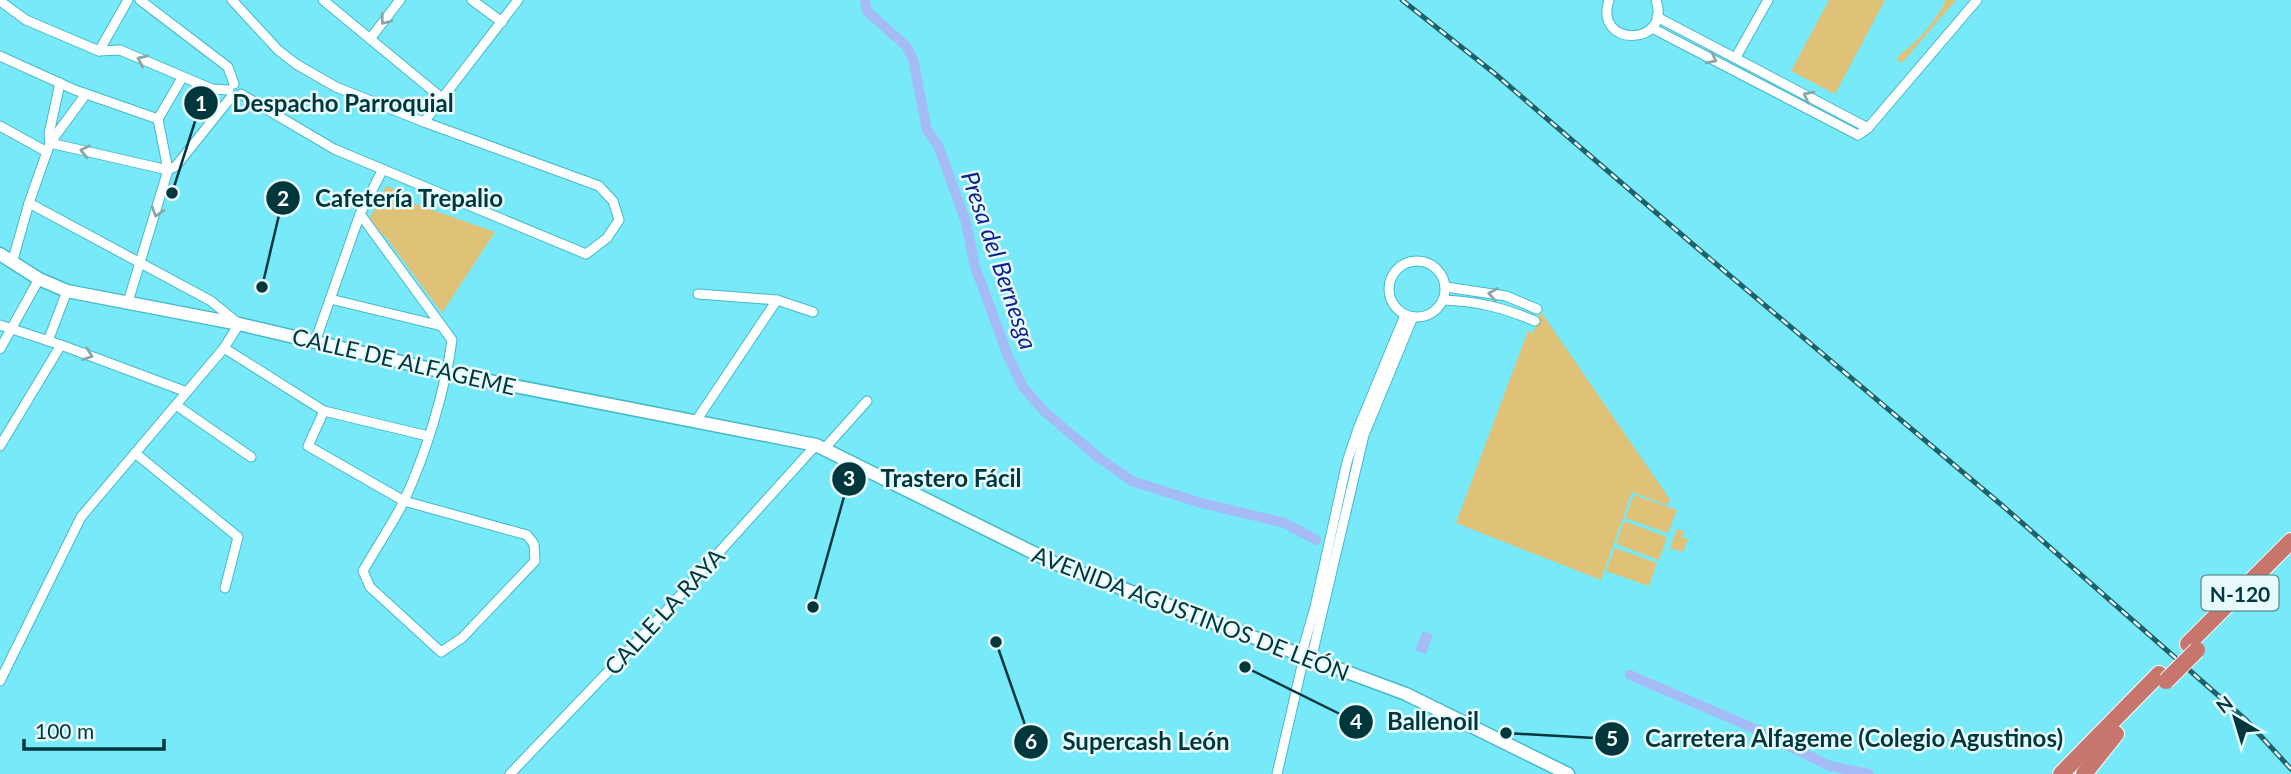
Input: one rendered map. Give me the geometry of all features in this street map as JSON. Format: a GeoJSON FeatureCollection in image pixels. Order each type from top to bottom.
{"type":"FeatureCollection","features":[{"type":"Feature","properties":{"kind":"highway","name":"N-120"},"geometry":{"type":"LineString","coordinates":[[2193,647],[2291,541]]}},
{"type":"Feature","properties":{"kind":"highway","name":"N-120"},"geometry":{"type":"LineString","coordinates":[[2061,774],[2291,556]]}},
{"type":"Feature","properties":{"kind":"highway","name":"N-120"},"geometry":{"type":"LineString","coordinates":[[2076,774],[2116,734],[2162,678]]}},
{"type":"Feature","properties":{"kind":"highway"},"geometry":{"type":"LineString","coordinates":[[2084,774],[2116,734]]}},
{"type":"Feature","properties":{"kind":"street"},"geometry":{"type":"LineString","coordinates":[[99,51],[128,0]]}},
{"type":"Feature","properties":{"kind":"street"},"geometry":{"type":"LineString","coordinates":[[140,0],[228,67],[234,91]]}},
{"type":"Feature","properties":{"kind":"street"},"geometry":{"type":"LineString","coordinates":[[106,38],[120,50],[182,78],[212,89],[234,91],[334,149],[586,254],[607,238],[619,220],[613,201],[599,186],[336,87],[296,64],[278,50],[232,0]]}},
{"type":"Feature","properties":{"kind":"street"},"geometry":{"type":"LineString","coordinates":[[323,0],[443,99]]}},
{"type":"Feature","properties":{"kind":"street"},"geometry":{"type":"LineString","coordinates":[[369,39],[400,0]]}},
{"type":"Feature","properties":{"kind":"street"},"geometry":{"type":"LineString","coordinates":[[472,0],[502,22]]}},
{"type":"Feature","properties":{"kind":"street"},"geometry":{"type":"LineString","coordinates":[[424,122],[519,0]]}},
{"type":"Feature","properties":{"kind":"street"},"geometry":{"type":"LineString","coordinates":[[1609,0],[1606,15],[1609,23],[1621,34],[1637,36],[1652,28],[1657,17],[1656,0]]}},
{"type":"Feature","properties":{"kind":"street"},"geometry":{"type":"LineString","coordinates":[[1736,57],[1768,0]]}},
{"type":"Feature","properties":{"kind":"street"},"geometry":{"type":"LineString","coordinates":[[1652,28],[1858,135],[1868,128],[1978,0]]}},
{"type":"Feature","properties":{"kind":"street"},"geometry":{"type":"LineString","coordinates":[[0,1],[26,20],[99,51],[120,50]]}},
{"type":"Feature","properties":{"kind":"street"},"geometry":{"type":"LineString","coordinates":[[1657,17],[1868,128]]}},
{"type":"Feature","properties":{"kind":"street"},"geometry":{"type":"LineString","coordinates":[[1,60],[158,119]]}},
{"type":"Feature","properties":{"kind":"street"},"geometry":{"type":"LineString","coordinates":[[128,302],[168,170],[158,119],[182,78]]}},
{"type":"Feature","properties":{"kind":"street"},"geometry":{"type":"LineString","coordinates":[[12,264],[48,148],[60,83]]}},
{"type":"Feature","properties":{"kind":"street"},"geometry":{"type":"LineString","coordinates":[[0,127],[48,148],[168,170],[176,166],[234,91]]}},
{"type":"Feature","properties":{"kind":"street"},"geometry":{"type":"LineString","coordinates":[[48,148],[86,94]]}},
{"type":"Feature","properties":{"kind":"street"},"geometry":{"type":"LineString","coordinates":[[315,342],[360,215],[383,169]]}},
{"type":"Feature","properties":{"kind":"street"},"geometry":{"type":"LineString","coordinates":[[0,681],[74,529],[224,348],[239,324],[211,301],[29,203]]}},
{"type":"Feature","properties":{"kind":"street"},"geometry":{"type":"LineString","coordinates":[[324,411],[308,446],[404,500],[527,535],[534,544],[535,561],[462,638],[441,652],[370,587],[363,571],[404,500],[448,373],[452,340],[360,215]]}},
{"type":"Feature","properties":{"kind":"street","name":"CALLE DE ALFAGEME"},"geometry":{"type":"LineString","coordinates":[[0,254],[38,279],[68,291],[239,324],[448,373],[820,447]]}},
{"type":"Feature","properties":{"kind":"street"},"geometry":{"type":"LineString","coordinates":[[1412,262],[1424,262],[1434,267],[1442,276],[1446,287],[1443,300],[1436,310],[1425,316],[1409,316],[1396,308],[1390,298],[1389,286],[1393,275],[1401,266],[1412,262]]}},
{"type":"Feature","properties":{"kind":"street"},"geometry":{"type":"LineString","coordinates":[[0,349],[38,279]]}},
{"type":"Feature","properties":{"kind":"street"},"geometry":{"type":"LineString","coordinates":[[1446,287],[1506,296],[1537,309]]}},
{"type":"Feature","properties":{"kind":"street"},"geometry":{"type":"LineString","coordinates":[[48,341],[68,291]]}},
{"type":"Feature","properties":{"kind":"street"},"geometry":{"type":"LineString","coordinates":[[698,294],[777,300],[813,312]]}},
{"type":"Feature","properties":{"kind":"street"},"geometry":{"type":"LineString","coordinates":[[330,299],[442,326]]}},
{"type":"Feature","properties":{"kind":"street"},"geometry":{"type":"LineString","coordinates":[[696,421],[777,300]]}},
{"type":"Feature","properties":{"kind":"street"},"geometry":{"type":"LineString","coordinates":[[1443,300],[1474,301],[1502,307],[1535,321]]}},
{"type":"Feature","properties":{"kind":"street"},"geometry":{"type":"LineString","coordinates":[[1277,774],[1364,435],[1409,316]]}},
{"type":"Feature","properties":{"kind":"street"},"geometry":{"type":"LineString","coordinates":[[0,325],[187,392]]}},
{"type":"Feature","properties":{"kind":"street"},"geometry":{"type":"LineString","coordinates":[[0,446],[61,345]]}},
{"type":"Feature","properties":{"kind":"street"},"geometry":{"type":"LineString","coordinates":[[224,348],[324,411],[428,436]]}},
{"type":"Feature","properties":{"kind":"street","name":"CALLE LA RAYA"},"geometry":{"type":"LineString","coordinates":[[510,774],[820,447],[867,401]]}},
{"type":"Feature","properties":{"kind":"street"},"geometry":{"type":"LineString","coordinates":[[176,405],[251,457]]}},
{"type":"Feature","properties":{"kind":"street","name":"AVENIDA AGUSTINOS DE LEÓN"},"geometry":{"type":"LineString","coordinates":[[820,447],[1054,564],[1425,702],[1568,774]]}},
{"type":"Feature","properties":{"kind":"street"},"geometry":{"type":"LineString","coordinates":[[135,453],[238,537],[225,588]]}},
{"type":"Feature","properties":{"kind":"shaded area"},"geometry":{"type":"Polygon","coordinates":[[[1829,0],[1885,0],[1835,94],[1791,71],[1829,0]]]}},
{"type":"Feature","properties":{"kind":"shaded area"},"geometry":{"type":"Polygon","coordinates":[[[1946,0],[1956,0],[1902,63],[1897,59],[1928,28],[1946,0]]]}},
{"type":"Feature","properties":{"kind":"shaded area"},"geometry":{"type":"Polygon","coordinates":[[[386,186],[404,192],[407,201],[495,232],[442,313],[388,240],[369,220],[386,186]]]}},
{"type":"Feature","properties":{"kind":"shaded area"},"geometry":{"type":"Polygon","coordinates":[[[1541,312],[1671,501],[1666,505],[1632,492],[1601,580],[1456,523],[1528,331],[1533,333],[1541,312]]]}},
{"type":"Feature","properties":{"kind":"shaded area"},"geometry":{"type":"Polygon","coordinates":[[[1634,495],[1677,510],[1668,533],[1625,518],[1634,495]]]}},
{"type":"Feature","properties":{"kind":"shaded area"},"geometry":{"type":"Polygon","coordinates":[[[1624,521],[1667,537],[1659,560],[1616,544],[1624,521]]]}},
{"type":"Feature","properties":{"kind":"shaded area"},"geometry":{"type":"Polygon","coordinates":[[[1677,529],[1684,531],[1682,537],[1688,539],[1683,552],[1670,548],[1677,529]]]}},
{"type":"Feature","properties":{"kind":"shaded area"},"geometry":{"type":"Polygon","coordinates":[[[1615,548],[1657,563],[1649,586],[1606,571],[1615,548]]]}},
{"type":"Feature","properties":{"kind":"water"},"geometry":{"type":"Polygon","coordinates":[[[1423,631],[1433,635],[1426,654],[1415,650],[1423,631]]]}},
{"type":"Feature","properties":{"kind":"waterway","name":"Presa del Bernesga"},"geometry":{"type":"LineString","coordinates":[[865,0],[867,11],[906,46],[913,59],[927,130],[938,145],[966,222],[975,267],[1008,356],[1023,387],[1045,412],[1099,458],[1132,481],[1201,503],[1285,523],[1316,540]]}},
{"type":"Feature","properties":{"kind":"waterway","name":"Presa del Bernesga"},"geometry":{"type":"LineString","coordinates":[[1630,675],[1753,728],[1830,766],[1869,774]]}},
{"type":"Feature","properties":{"kind":"railway"},"geometry":{"type":"LineString","coordinates":[[1402,0],[1494,73],[2004,507],[2246,720],[2291,769]]}},
{"type":"Feature","properties":{"kind":"place","name":"Despacho Parroquial"},"geometry":{"type":"Point","coordinates":[172,193]}},
{"type":"Feature","properties":{"kind":"place","name":"Cafetería Trepalio"},"geometry":{"type":"Point","coordinates":[262,287]}},
{"type":"Feature","properties":{"kind":"place","name":"Trastero Fácil"},"geometry":{"type":"Point","coordinates":[813,607]}},
{"type":"Feature","properties":{"kind":"place","name":"Supercash León"},"geometry":{"type":"Point","coordinates":[996,642]}},
{"type":"Feature","properties":{"kind":"place","name":"Ballenoil"},"geometry":{"type":"Point","coordinates":[1245,667]}},
{"type":"Feature","properties":{"kind":"place","name":"Carretera Alfageme (Colegio Agustinos)"},"geometry":{"type":"Point","coordinates":[1506,733]}}]}
